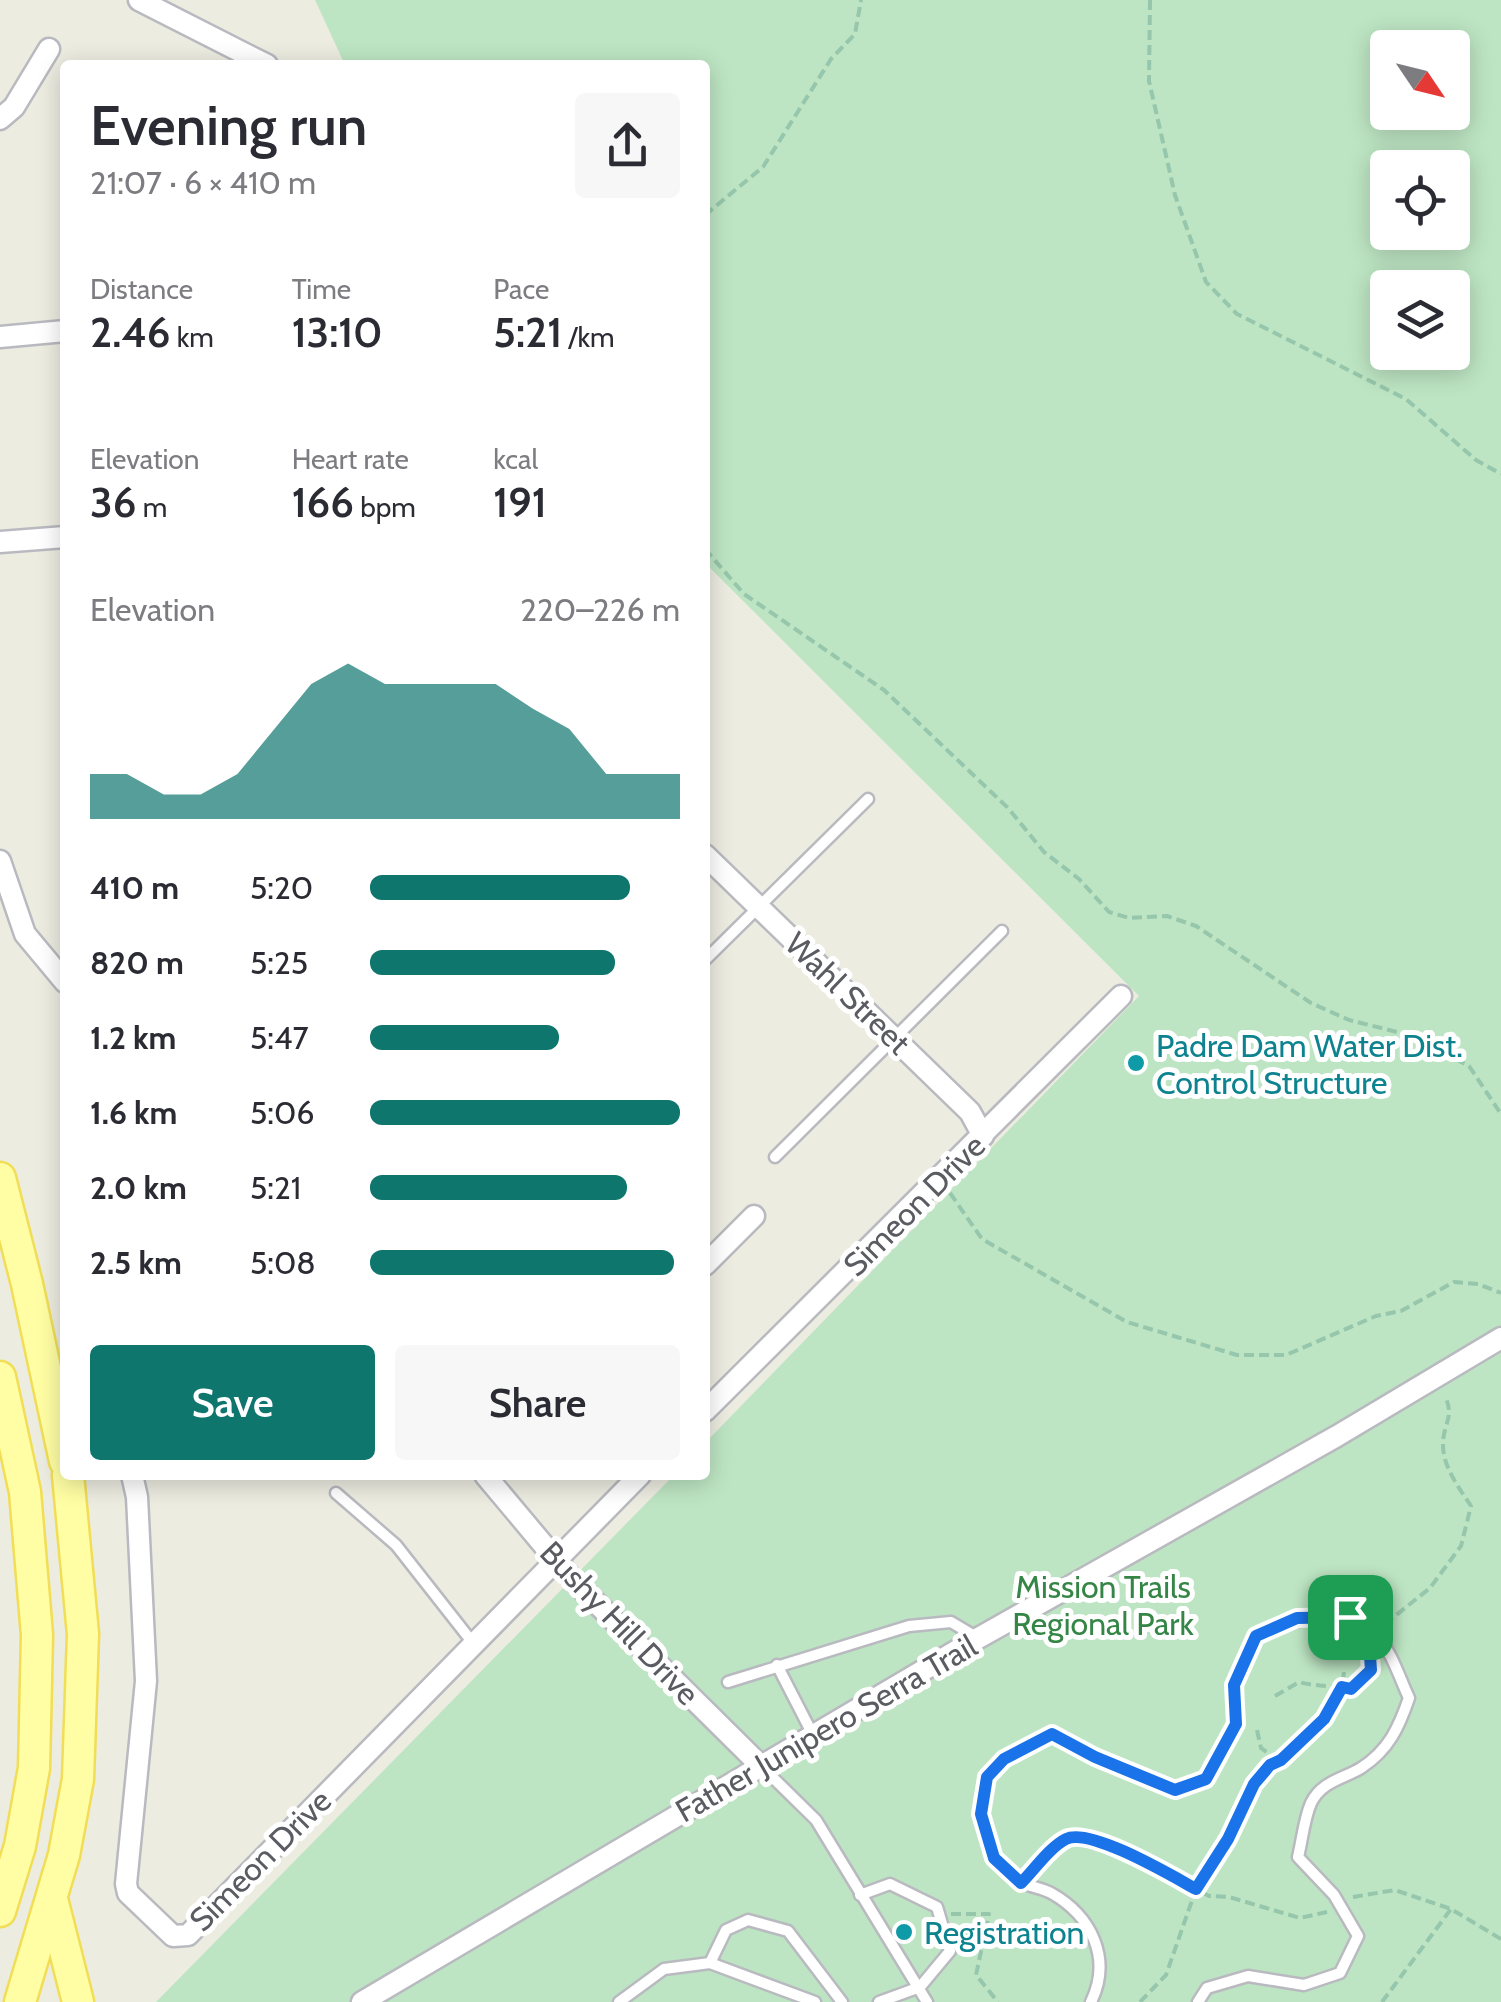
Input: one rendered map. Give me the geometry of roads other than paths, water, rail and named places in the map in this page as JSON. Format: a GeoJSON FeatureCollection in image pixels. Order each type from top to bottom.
{"type":"FeatureCollection","features":[{"type":"Feature","properties":{"kind":"main road"},"geometry":{"type":"LineString","coordinates":[[0,1178],[60,1438]]}},
{"type":"Feature","properties":{"kind":"main road"},"geometry":{"type":"LineString","coordinates":[[0,1377],[25,1492],[37,1634],[34,1768],[20,1846],[0,1911]]}},
{"type":"Feature","properties":{"kind":"main road"},"geometry":{"type":"LineString","coordinates":[[20,2002],[64,1855],[78,1779],[83,1634],[68,1480]]}},
{"type":"Feature","properties":{"kind":"main road"},"geometry":{"type":"LineString","coordinates":[[52,1899],[78,2002]]}},
{"type":"Feature","properties":{"kind":"street"},"geometry":{"type":"LineString","coordinates":[[139,0],[257,60]]}},
{"type":"Feature","properties":{"kind":"street"},"geometry":{"type":"LineString","coordinates":[[0,119],[14,107],[50,50]]}},
{"type":"Feature","properties":{"kind":"street"},"geometry":{"type":"LineString","coordinates":[[0,337],[60,331]]}},
{"type":"Feature","properties":{"kind":"street"},"geometry":{"type":"LineString","coordinates":[[0,542],[60,537]]}},
{"type":"Feature","properties":{"kind":"street","name":"Wahl Street"},"geometry":{"type":"LineString","coordinates":[[710,860],[970,1112],[983,1136]]}},
{"type":"Feature","properties":{"kind":"street"},"geometry":{"type":"LineString","coordinates":[[0,861],[25,934],[60,976]]}},
{"type":"Feature","properties":{"kind":"street","name":"Simeon Drive"},"geometry":{"type":"LineString","coordinates":[[710,1406],[1121,996]]}},
{"type":"Feature","properties":{"kind":"street"},"geometry":{"type":"LineString","coordinates":[[710,1255],[754,1216]]}},
{"type":"Feature","properties":{"kind":"street","name":"Father Junipero Serra Trail"},"geometry":{"type":"LineString","coordinates":[[362,2002],[978,1638],[1501,1338]]}},
{"type":"Feature","properties":{"kind":"street","name":"Simeon Drive"},"geometry":{"type":"LineString","coordinates":[[133,1480],[138,1511],[146,1681],[126,1884],[134,1899],[173,1936],[188,1935],[635,1480]]}},
{"type":"Feature","properties":{"kind":"street","name":"Bushy Hill Drive"},"geometry":{"type":"LineString","coordinates":[[495,1480],[555,1559],[761,1766]]}},
{"type":"Feature","properties":{"kind":"lane"},"geometry":{"type":"LineString","coordinates":[[710,955],[868,799]]}},
{"type":"Feature","properties":{"kind":"lane"},"geometry":{"type":"LineString","coordinates":[[775,1157],[1002,931]]}},
{"type":"Feature","properties":{"kind":"lane"},"geometry":{"type":"LineString","coordinates":[[336,1493],[396,1545],[472,1643]]}},
{"type":"Feature","properties":{"kind":"lane"},"geometry":{"type":"LineString","coordinates":[[1091,2002],[1100,1984],[1101,1959],[1089,1926],[1071,1907],[1048,1891],[1021,1883],[994,1858],[981,1814],[987,1777],[1004,1759],[1052,1734],[1095,1757],[1175,1790],[1206,1779],[1236,1724],[1234,1685],[1256,1636],[1297,1618],[1350,1617],[1374,1632],[1409,1698],[1397,1734],[1360,1768],[1332,1780],[1311,1803],[1298,1857],[1339,1903],[1358,1936],[1340,1974],[1304,1985],[1248,1976],[1207,1988],[1198,2002]]}},
{"type":"Feature","properties":{"kind":"lane"},"geometry":{"type":"LineString","coordinates":[[728,1682],[909,1626],[950,1622],[978,1638]]}},
{"type":"Feature","properties":{"kind":"lane"},"geometry":{"type":"LineString","coordinates":[[777,1665],[813,1735]]}},
{"type":"Feature","properties":{"kind":"lane"},"geometry":{"type":"LineString","coordinates":[[761,1766],[816,1820],[927,2002]]}},
{"type":"Feature","properties":{"kind":"lane"},"geometry":{"type":"LineString","coordinates":[[860,1895],[890,1884],[938,1907],[950,1952],[920,1987],[879,2002]]}},
{"type":"Feature","properties":{"kind":"lane"},"geometry":{"type":"LineString","coordinates":[[710,1963],[726,1930],[748,1920],[788,1930],[842,2002]]}},
{"type":"Feature","properties":{"kind":"lane"},"geometry":{"type":"LineString","coordinates":[[619,2002],[664,1969],[710,1963],[815,2002]]}},
{"type":"Feature","properties":{"kind":"place","name":"Padre Dam Water Dist. Control Structure"},"geometry":{"type":"Point","coordinates":[1136,1063]}},
{"type":"Feature","properties":{"kind":"place","name":"Registration"},"geometry":{"type":"Point","coordinates":[904,1932]}},
{"type":"Feature","properties":{"kind":"park label","name":"Mission Trails Regional Park"},"geometry":{"type":"Point","coordinates":[1103,1604]}}]}
